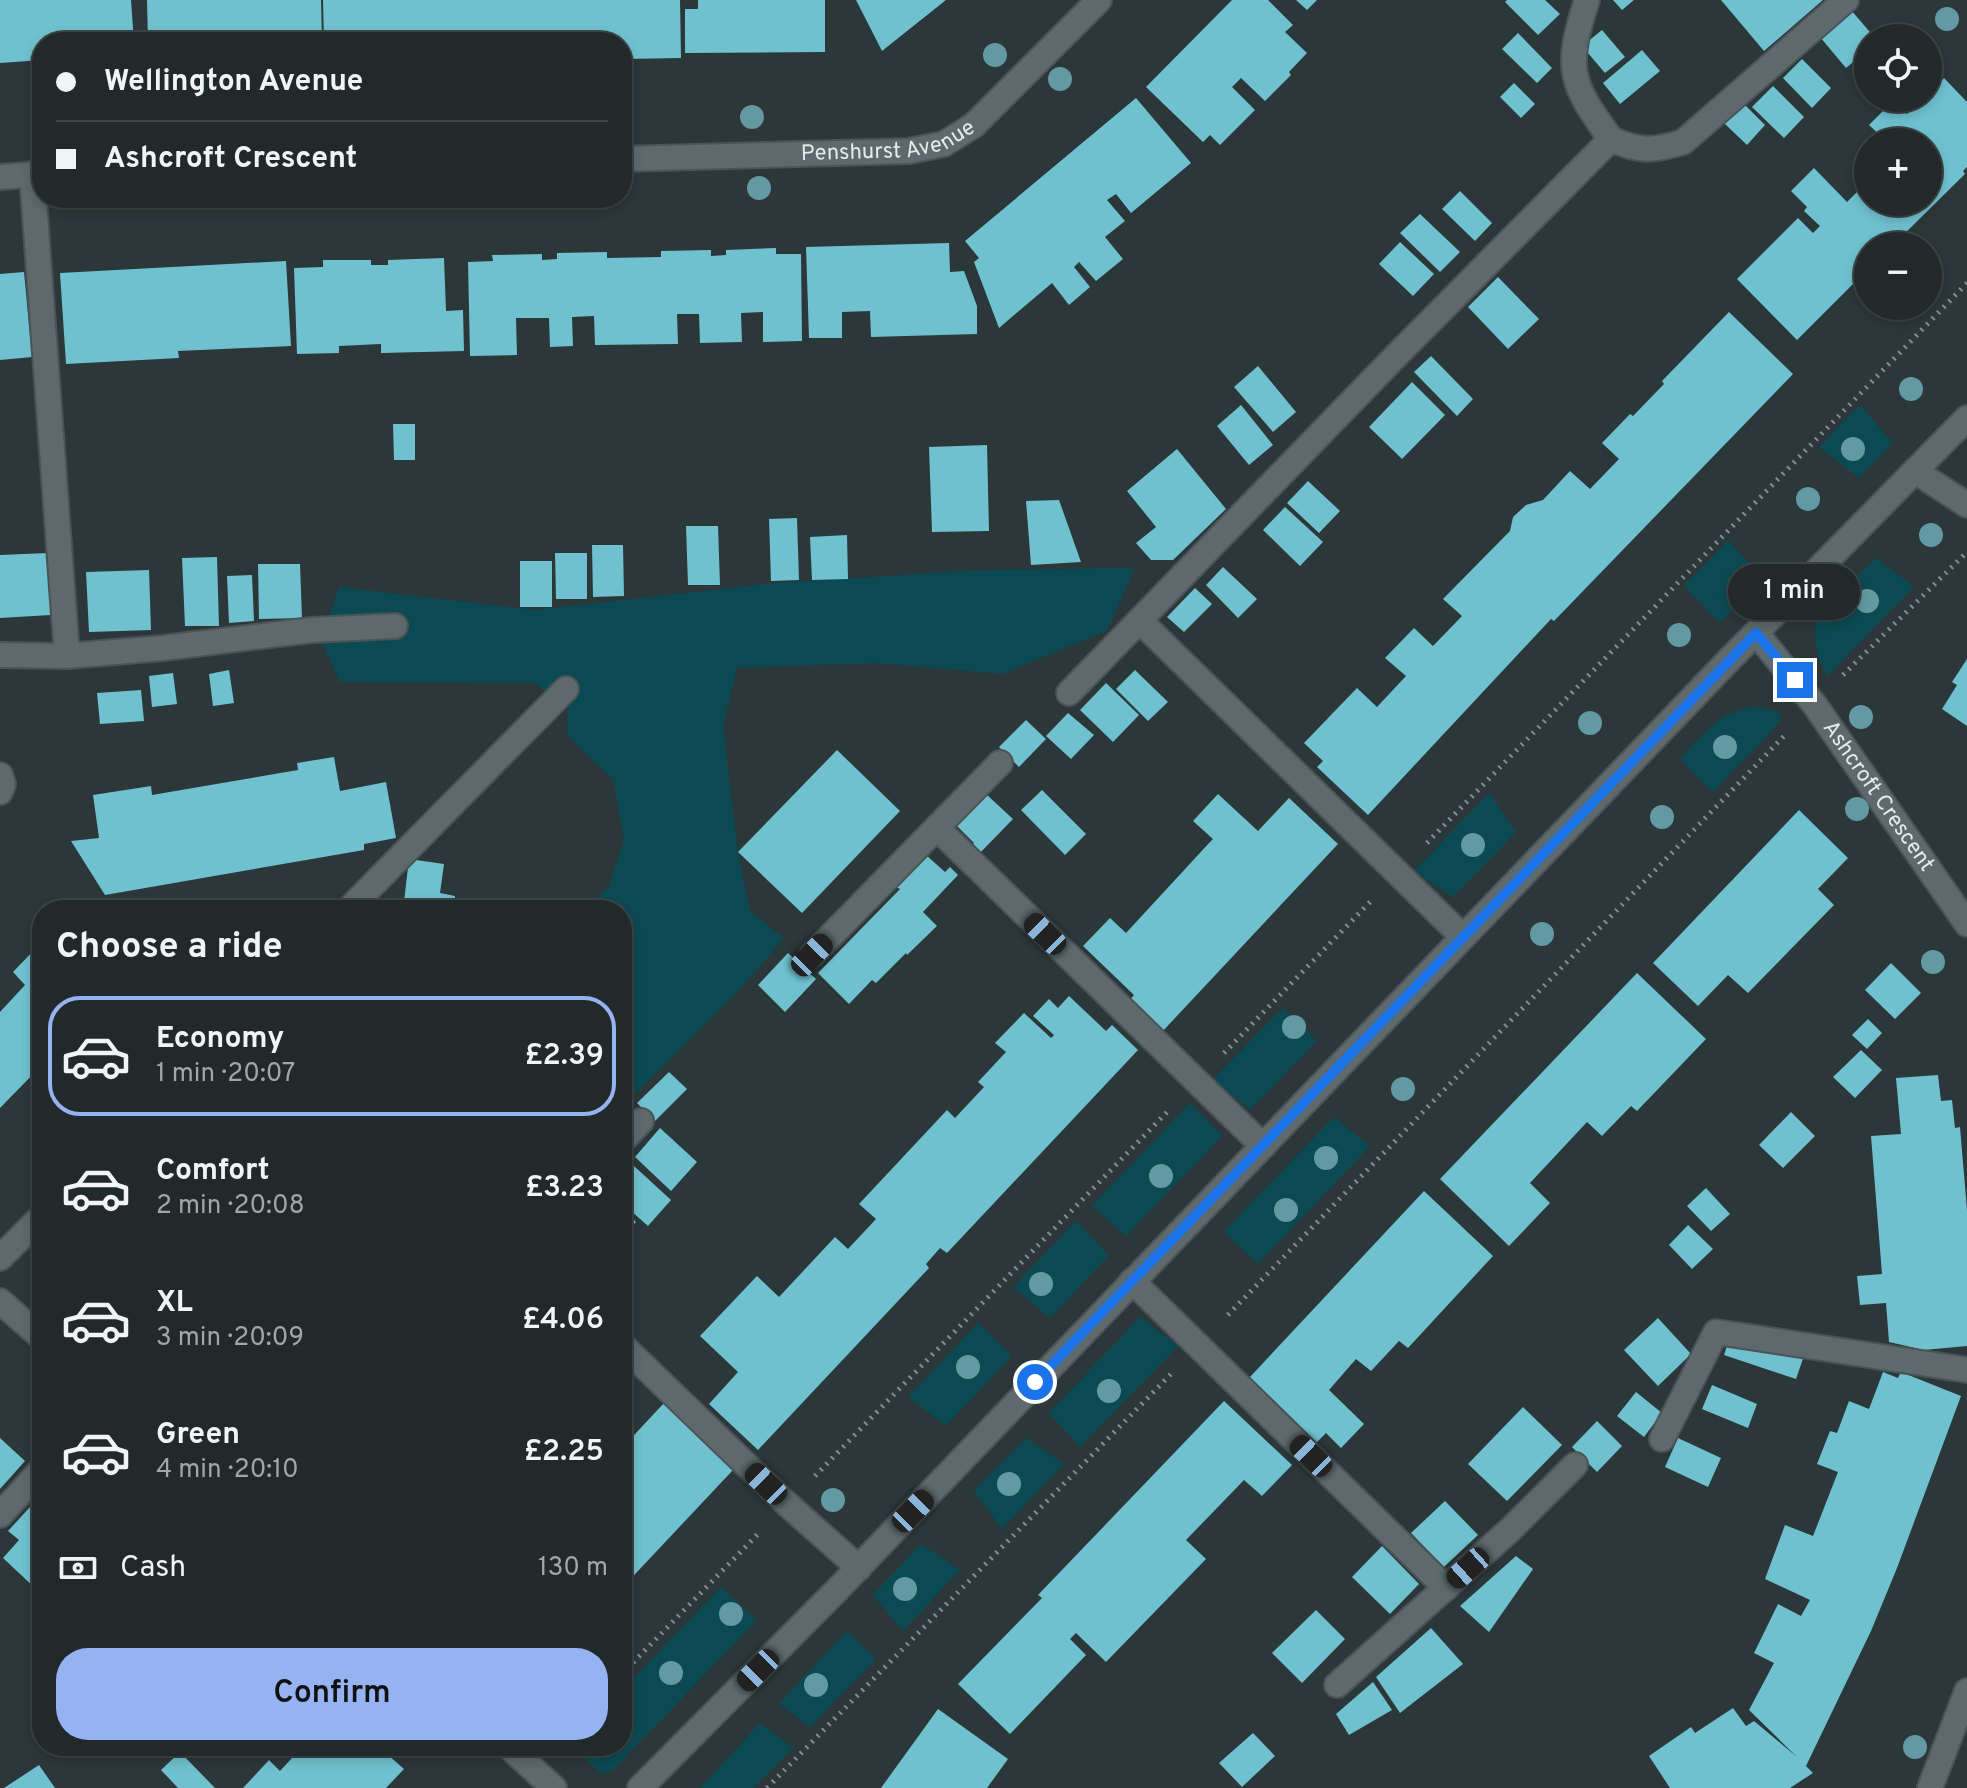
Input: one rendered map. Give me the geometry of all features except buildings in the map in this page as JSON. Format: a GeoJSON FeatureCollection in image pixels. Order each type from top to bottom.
{"type":"FeatureCollection","features":[{"type":"Feature","properties":{"kind":"street","name":"Penshurst Avenue"},"geometry":{"type":"LineString","coordinates":[[632,159],[909,151],[944,144],[974,125],[1099,0]]}},
{"type":"Feature","properties":{"kind":"street"},"geometry":{"type":"LineString","coordinates":[[1587,0],[1577,31],[1572,66],[1585,104],[1611,139],[1629,147],[1657,150],[1683,142],[1846,0]]}},
{"type":"Feature","properties":{"kind":"street"},"geometry":{"type":"LineString","coordinates":[[1069,693],[1611,139]]}},
{"type":"Feature","properties":{"kind":"street"},"geometry":{"type":"LineString","coordinates":[[0,177],[32,174]]}},
{"type":"Feature","properties":{"kind":"street"},"geometry":{"type":"LineString","coordinates":[[39,208],[67,656]]}},
{"type":"Feature","properties":{"kind":"street"},"geometry":{"type":"LineString","coordinates":[[640,1788],[859,1568],[1463,937],[1967,418]]}},
{"type":"Feature","properties":{"kind":"street"},"geometry":{"type":"LineString","coordinates":[[1915,471],[1967,505]]}},
{"type":"Feature","properties":{"kind":"street"},"geometry":{"type":"LineString","coordinates":[[1140,621],[1463,937]]}},
{"type":"Feature","properties":{"kind":"street"},"geometry":{"type":"LineString","coordinates":[[0,655],[67,656],[312,630],[395,626]]}},
{"type":"Feature","properties":{"kind":"street","name":"Ashcroft Crescent"},"geometry":{"type":"LineString","coordinates":[[1756,633],[1814,704],[1967,924]]}},
{"type":"Feature","properties":{"kind":"street"},"geometry":{"type":"LineString","coordinates":[[358,900],[566,689]]}},
{"type":"Feature","properties":{"kind":"street"},"geometry":{"type":"LineString","coordinates":[[812,955],[1000,763]]}},
{"type":"Feature","properties":{"kind":"street"},"geometry":{"type":"LineString","coordinates":[[0,775],[3,784],[0,792]]}},
{"type":"Feature","properties":{"kind":"street"},"geometry":{"type":"LineString","coordinates":[[937,828],[1263,1146]]}},
{"type":"Feature","properties":{"kind":"street"},"geometry":{"type":"LineString","coordinates":[[632,1130],[641,1121]]}},
{"type":"Feature","properties":{"kind":"street"},"geometry":{"type":"LineString","coordinates":[[0,1258],[32,1226]]}},
{"type":"Feature","properties":{"kind":"street"},"geometry":{"type":"LineString","coordinates":[[1132,1281],[1446,1588]]}},
{"type":"Feature","properties":{"kind":"street"},"geometry":{"type":"LineString","coordinates":[[0,1301],[32,1329]]}},
{"type":"Feature","properties":{"kind":"street"},"geometry":{"type":"LineString","coordinates":[[1662,1439],[1716,1332],[1967,1370]]}},
{"type":"Feature","properties":{"kind":"street"},"geometry":{"type":"LineString","coordinates":[[632,1355],[787,1504],[859,1568]]}},
{"type":"Feature","properties":{"kind":"street"},"geometry":{"type":"LineString","coordinates":[[1337,1685],[1511,1529],[1575,1465]]}},
{"type":"Feature","properties":{"kind":"street"},"geometry":{"type":"LineString","coordinates":[[0,1515],[32,1480]]}},
{"type":"Feature","properties":{"kind":"street"},"geometry":{"type":"LineString","coordinates":[[1930,1788],[1967,1691]]}},
{"type":"Feature","properties":{"kind":"street"},"geometry":{"type":"LineString","coordinates":[[519,1756],[554,1788]]}},
{"type":"Feature","properties":{"kind":"path"},"geometry":{"type":"LineString","coordinates":[[632,1664],[1967,283]]}},
{"type":"Feature","properties":{"kind":"path"},"geometry":{"type":"LineString","coordinates":[[767,1788],[1198,1346],[1814,704],[1967,552]]}},
{"type":"Feature","properties":{"kind":"shaded area"},"geometry":{"type":"Polygon","coordinates":[[[1860,405],[1893,443],[1859,478],[1819,447],[1860,405]]]}},
{"type":"Feature","properties":{"kind":"shaded area"},"geometry":{"type":"Polygon","coordinates":[[[1728,540],[1763,578],[1720,623],[1684,586],[1728,540]]]}},
{"type":"Feature","properties":{"kind":"shaded area"},"geometry":{"type":"Polygon","coordinates":[[[1876,558],[1914,587],[1827,676],[1815,638],[1816,622],[1837,595],[1876,558]]]}},
{"type":"Feature","properties":{"kind":"shaded area"},"geometry":{"type":"Polygon","coordinates":[[[1135,568],[1107,631],[1002,674],[878,663],[737,668],[723,726],[738,852],[750,911],[784,938],[743,986],[632,1097],[632,900],[594,900],[609,886],[624,839],[613,779],[567,735],[568,707],[534,683],[340,682],[321,640],[339,587],[533,610],[775,583],[980,570],[1135,568]]]}},
{"type":"Feature","properties":{"kind":"shaded area"},"geometry":{"type":"Polygon","coordinates":[[[1752,707],[1767,708],[1781,714],[1780,722],[1713,792],[1680,759],[1720,720],[1752,707]]]}},
{"type":"Feature","properties":{"kind":"shaded area"},"geometry":{"type":"Polygon","coordinates":[[[1489,793],[1516,832],[1453,897],[1414,871],[1489,793]]]}},
{"type":"Feature","properties":{"kind":"shaded area"},"geometry":{"type":"Polygon","coordinates":[[[1283,1008],[1317,1041],[1250,1109],[1212,1080],[1283,1008]]]}},
{"type":"Feature","properties":{"kind":"shaded area"},"geometry":{"type":"Polygon","coordinates":[[[1190,1103],[1222,1136],[1126,1236],[1092,1206],[1190,1103]]]}},
{"type":"Feature","properties":{"kind":"shaded area"},"geometry":{"type":"Polygon","coordinates":[[[1334,1117],[1370,1146],[1258,1264],[1224,1231],[1334,1117]]]}},
{"type":"Feature","properties":{"kind":"shaded area"},"geometry":{"type":"Polygon","coordinates":[[[1076,1221],[1109,1255],[1050,1318],[1013,1287],[1076,1221]]]}},
{"type":"Feature","properties":{"kind":"shaded area"},"geometry":{"type":"Polygon","coordinates":[[[1140,1317],[1178,1346],[1080,1447],[1049,1413],[1140,1317]]]}},
{"type":"Feature","properties":{"kind":"shaded area"},"geometry":{"type":"Polygon","coordinates":[[[978,1323],[1012,1356],[946,1426],[908,1397],[978,1323]]]}},
{"type":"Feature","properties":{"kind":"shaded area"},"geometry":{"type":"Polygon","coordinates":[[[1026,1438],[1064,1464],[1002,1529],[974,1491],[1026,1438]]]}},
{"type":"Feature","properties":{"kind":"shaded area"},"geometry":{"type":"Polygon","coordinates":[[[921,1544],[960,1570],[903,1631],[873,1595],[921,1544]]]}},
{"type":"Feature","properties":{"kind":"shaded area"},"geometry":{"type":"Polygon","coordinates":[[[721,1587],[757,1620],[632,1750],[632,1680],[721,1587]]]}},
{"type":"Feature","properties":{"kind":"shaded area"},"geometry":{"type":"Polygon","coordinates":[[[847,1631],[876,1659],[810,1727],[779,1703],[847,1631]]]}},
{"type":"Feature","properties":{"kind":"shaded area"},"geometry":{"type":"Polygon","coordinates":[[[760,1723],[793,1748],[753,1788],[700,1788],[760,1723]]]}},
{"type":"Feature","properties":{"kind":"shaded area"},"geometry":{"type":"Polygon","coordinates":[[[582,1756],[626,1756],[614,1769],[602,1774],[582,1756]]]}},
{"type":"Feature","properties":{"kind":"route"},"geometry":{"type":"LineString","coordinates":[[1035,1382],[1756,633],[1795,680]]}}]}
